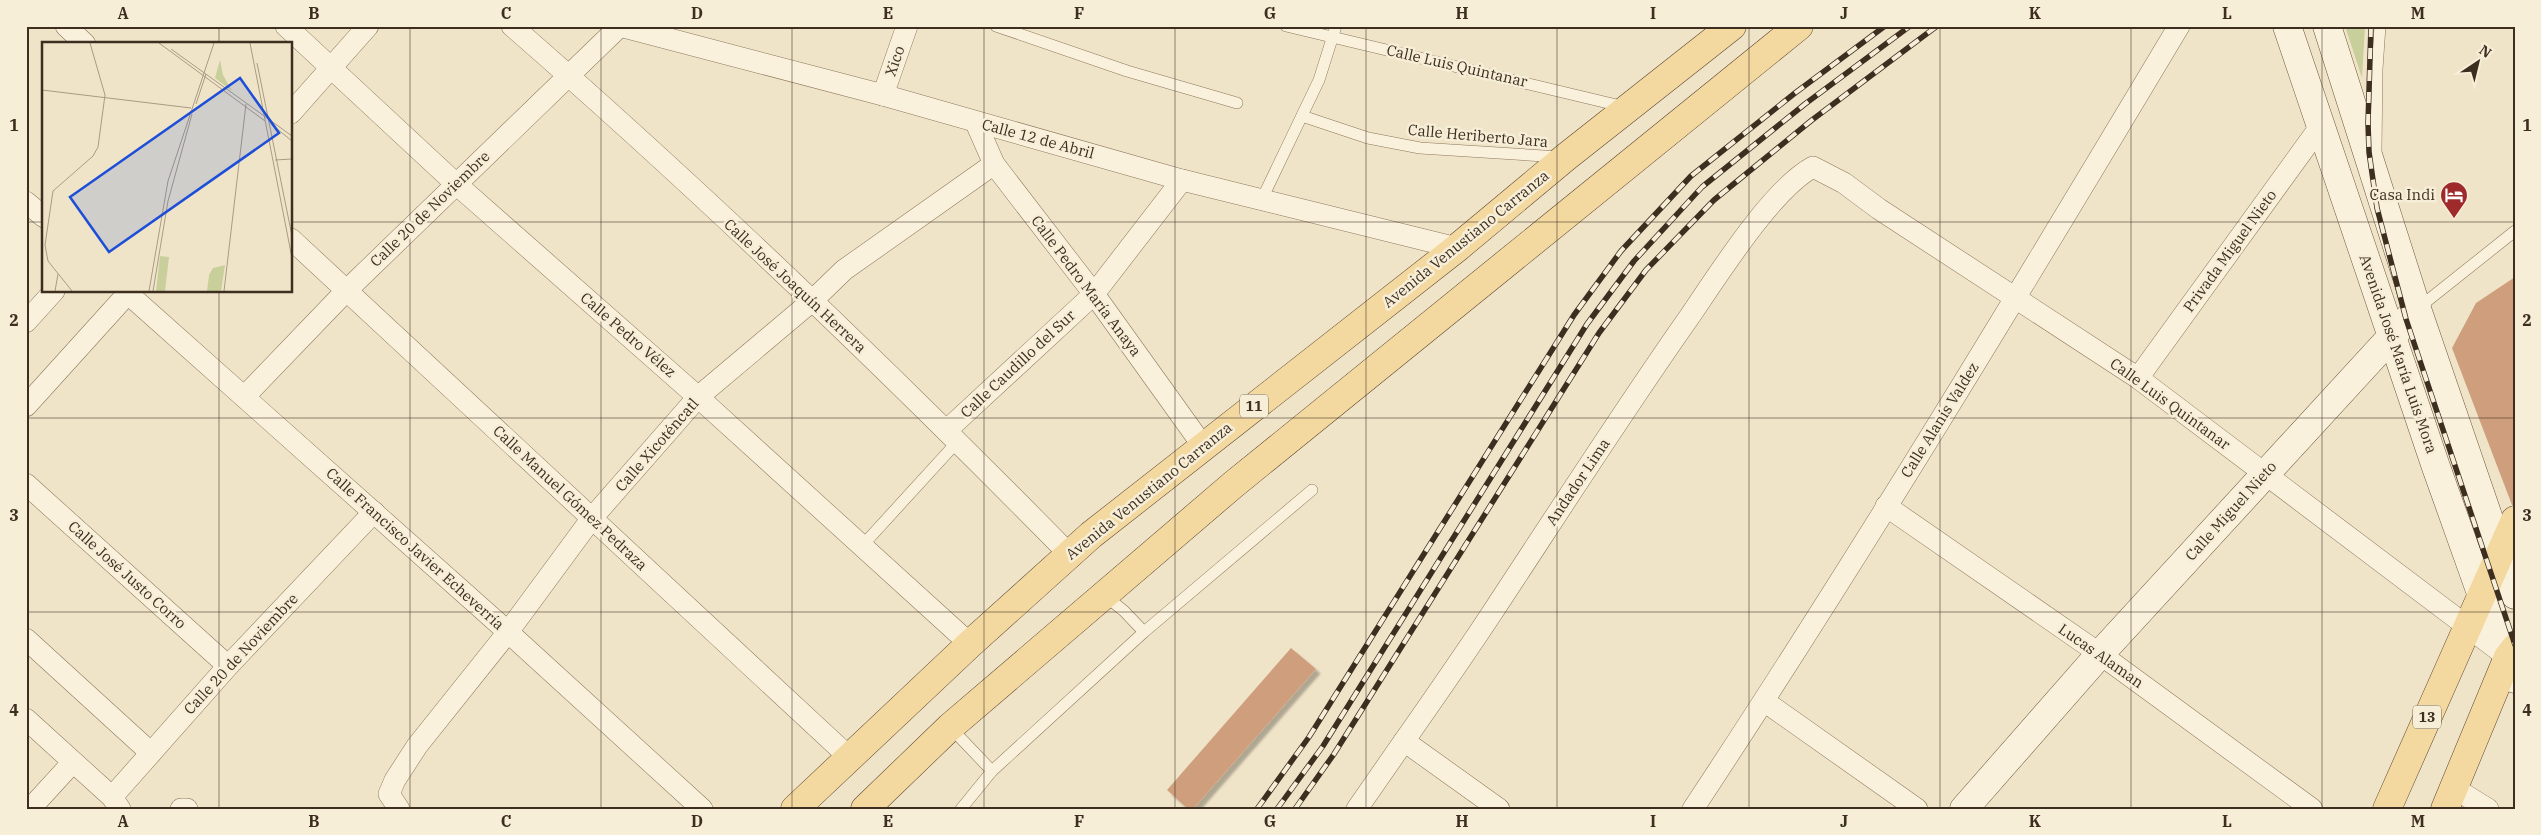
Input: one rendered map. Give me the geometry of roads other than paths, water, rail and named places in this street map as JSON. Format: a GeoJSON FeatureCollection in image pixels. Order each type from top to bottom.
{"type":"FeatureCollection","features":[{"type":"Feature","properties":{"kind":"main road","name":"Avenida Venustiano Carranza"},"geometry":{"type":"LineString","coordinates":[[795,809],[970,644],[1069,554],[1203,446],[1457,248],[1566,157],[1732,26]]}},
{"type":"Feature","properties":{"kind":"main road"},"geometry":{"type":"LineString","coordinates":[[865,809],[950,727],[1103,594],[1275,449],[1799,26]]}},
{"type":"Feature","properties":{"kind":"main road","name":"13"},"geometry":{"type":"LineString","coordinates":[[2387,809],[2467,624],[2482,596],[2515,520]]}},
{"type":"Feature","properties":{"kind":"main road"},"geometry":{"type":"LineString","coordinates":[[2449,798],[2513,660]]}},
{"type":"Feature","properties":{"kind":"street"},"geometry":{"type":"LineString","coordinates":[[66,26],[83,42]]}},
{"type":"Feature","properties":{"kind":"street"},"geometry":{"type":"LineString","coordinates":[[292,111],[368,26]]}},
{"type":"Feature","properties":{"kind":"street","name":"Calle José Joaquín Herrera"},"geometry":{"type":"LineString","coordinates":[[512,26],[568,75],[812,301],[953,436],[1069,554]]}},
{"type":"Feature","properties":{"kind":"street","name":"Calle 20 de Noviembre"},"geometry":{"type":"LineString","coordinates":[[244,397],[346,291],[620,26]]}},
{"type":"Feature","properties":{"kind":"street","name":"Calle 12 de Abril"},"geometry":{"type":"LineString","coordinates":[[620,26],[883,95],[976,123],[1064,145],[1182,180],[1457,248]]}},
{"type":"Feature","properties":{"kind":"street","name":"Xico"},"geometry":{"type":"LineString","coordinates":[[883,95],[907,26]]}},
{"type":"Feature","properties":{"kind":"street","name":"Calle Alanís Valdez"},"geometry":{"type":"LineString","coordinates":[[1693,809],[1764,701],[2016,298],[2179,26]]}},
{"type":"Feature","properties":{"kind":"street","name":"Avenida José María Luis Mora"},"geometry":{"type":"LineString","coordinates":[[2287,26],[2322,124],[2391,335],[2482,596],[2513,660]]}},
{"type":"Feature","properties":{"kind":"street"},"geometry":{"type":"LineString","coordinates":[[2327,26],[2418,308],[2515,595]]}},
{"type":"Feature","properties":{"kind":"street","name":"Calle Pedro Vélez"},"geometry":{"type":"LineString","coordinates":[[289,32],[455,184],[698,397],[863,545],[970,644]]}},
{"type":"Feature","properties":{"kind":"street","name":"Calle Pedro María Anaya"},"geometry":{"type":"LineString","coordinates":[[976,123],[994,164],[1094,294],[1203,446]]}},
{"type":"Feature","properties":{"kind":"street","name":"Privada Miguel Nieto"},"geometry":{"type":"LineString","coordinates":[[2138,378],[2322,124]]}},
{"type":"Feature","properties":{"kind":"street","name":"Calle Xicoténcatl"},"geometry":{"type":"LineString","coordinates":[[394,801],[395,780],[417,746],[508,632],[592,518],[698,397],[812,301],[844,270],[994,164]]}},
{"type":"Feature","properties":{"kind":"street","name":"Calle Luis Quintanar"},"geometry":{"type":"LineString","coordinates":[[1813,167],[1844,183],[1879,209],[2138,378],[2513,660]]}},
{"type":"Feature","properties":{"kind":"street","name":"Andador Lima"},"geometry":{"type":"LineString","coordinates":[[1357,809],[1706,292],[1771,205],[1801,173],[1813,167]]}},
{"type":"Feature","properties":{"kind":"street","name":"Calle Caudillo del Sur"},"geometry":{"type":"LineString","coordinates":[[953,436],[1094,294],[1182,180]]}},
{"type":"Feature","properties":{"kind":"street"},"geometry":{"type":"LineString","coordinates":[[26,202],[42,215]]}},
{"type":"Feature","properties":{"kind":"street","name":"Calle Manuel Gómez Pedraza"},"geometry":{"type":"LineString","coordinates":[[292,240],[850,757]]}},
{"type":"Feature","properties":{"kind":"street"},"geometry":{"type":"LineString","coordinates":[[26,322],[53,292]]}},
{"type":"Feature","properties":{"kind":"street"},"geometry":{"type":"LineString","coordinates":[[26,406],[128,292]]}},
{"type":"Feature","properties":{"kind":"street","name":"Calle Francisco Javier Echeverría"},"geometry":{"type":"LineString","coordinates":[[128,292],[508,632],[702,809]]}},
{"type":"Feature","properties":{"kind":"street","name":"Calle Miguel Nieto"},"geometry":{"type":"LineString","coordinates":[[1964,809],[2100,654],[2391,335],[2418,308]]}},
{"type":"Feature","properties":{"kind":"street","name":"Calle José Justo Corro"},"geometry":{"type":"LineString","coordinates":[[26,484],[228,666]]}},
{"type":"Feature","properties":{"kind":"street","name":"Lucas Alaman"},"geometry":{"type":"LineString","coordinates":[[1886,506],[2100,654],[2312,809]]}},
{"type":"Feature","properties":{"kind":"street","name":"Calle 20 de Noviembre"},"geometry":{"type":"LineString","coordinates":[[116,803],[151,753],[228,666],[374,512]]}},
{"type":"Feature","properties":{"kind":"street"},"geometry":{"type":"LineString","coordinates":[[26,639],[151,753]]}},
{"type":"Feature","properties":{"kind":"street"},"geometry":{"type":"LineString","coordinates":[[1764,701],[1917,809]]}},
{"type":"Feature","properties":{"kind":"street"},"geometry":{"type":"LineString","coordinates":[[26,719],[116,803]]}},
{"type":"Feature","properties":{"kind":"street"},"geometry":{"type":"LineString","coordinates":[[1404,741],[1499,809]]}},
{"type":"Feature","properties":{"kind":"street"},"geometry":{"type":"LineString","coordinates":[[30,809],[73,762]]}},
{"type":"Feature","properties":{"kind":"street"},"geometry":{"type":"LineString","coordinates":[[2449,798],[2488,809]]}},
{"type":"Feature","properties":{"kind":"street"},"geometry":{"type":"LineString","coordinates":[[181,809],[187,809]]}},
{"type":"Feature","properties":{"kind":"lane"},"geometry":{"type":"LineString","coordinates":[[996,26],[1127,72],[1237,103]]}},
{"type":"Feature","properties":{"kind":"lane","name":"Calle Luis Quintanar"},"geometry":{"type":"LineString","coordinates":[[1286,26],[1335,32],[1628,107]]}},
{"type":"Feature","properties":{"kind":"lane"},"geometry":{"type":"LineString","coordinates":[[2377,177],[2377,69],[2380,26]]}},
{"type":"Feature","properties":{"kind":"lane"},"geometry":{"type":"LineString","coordinates":[[1262,199],[1319,80],[1335,32]]}},
{"type":"Feature","properties":{"kind":"lane","name":"Calle Heriberto Jara"},"geometry":{"type":"LineString","coordinates":[[1302,116],[1368,138],[1420,148],[1566,157]]}},
{"type":"Feature","properties":{"kind":"lane","name":"Calle Miguel Nieto"},"geometry":{"type":"LineString","coordinates":[[2418,308],[2515,230]]}},
{"type":"Feature","properties":{"kind":"lane","name":"Calle Caudillo del Sur"},"geometry":{"type":"LineString","coordinates":[[863,545],[953,436]]}},
{"type":"Feature","properties":{"kind":"lane"},"geometry":{"type":"LineString","coordinates":[[960,809],[992,770],[1144,632],[1312,490]]}},
{"type":"Feature","properties":{"kind":"lane"},"geometry":{"type":"LineString","coordinates":[[1103,594],[1124,611],[1144,632]]}},
{"type":"Feature","properties":{"kind":"lane"},"geometry":{"type":"LineString","coordinates":[[950,727],[992,770]]}},
{"type":"Feature","properties":{"kind":"railway"},"geometry":{"type":"LineString","coordinates":[[1257,809],[1309,737],[1574,315],[1621,251],[1691,176],[1795,93],[1885,26]]}},
{"type":"Feature","properties":{"kind":"railway"},"geometry":{"type":"LineString","coordinates":[[1277,809],[1323,746],[1587,324],[1634,261],[1702,187],[1805,104],[1910,26]]}},
{"type":"Feature","properties":{"kind":"railway"},"geometry":{"type":"LineString","coordinates":[[1295,809],[1334,754],[1599,333],[1646,270],[1714,200],[1812,120],[1937,26]]}},
{"type":"Feature","properties":{"kind":"railway"},"geometry":{"type":"LineString","coordinates":[[2371,26],[2368,123],[2369,152],[2377,208],[2406,319],[2515,645]]}},
{"type":"Feature","properties":{"kind":"place","name":"Casa Indi"},"geometry":{"type":"Point","coordinates":[2454,219]}}]}
